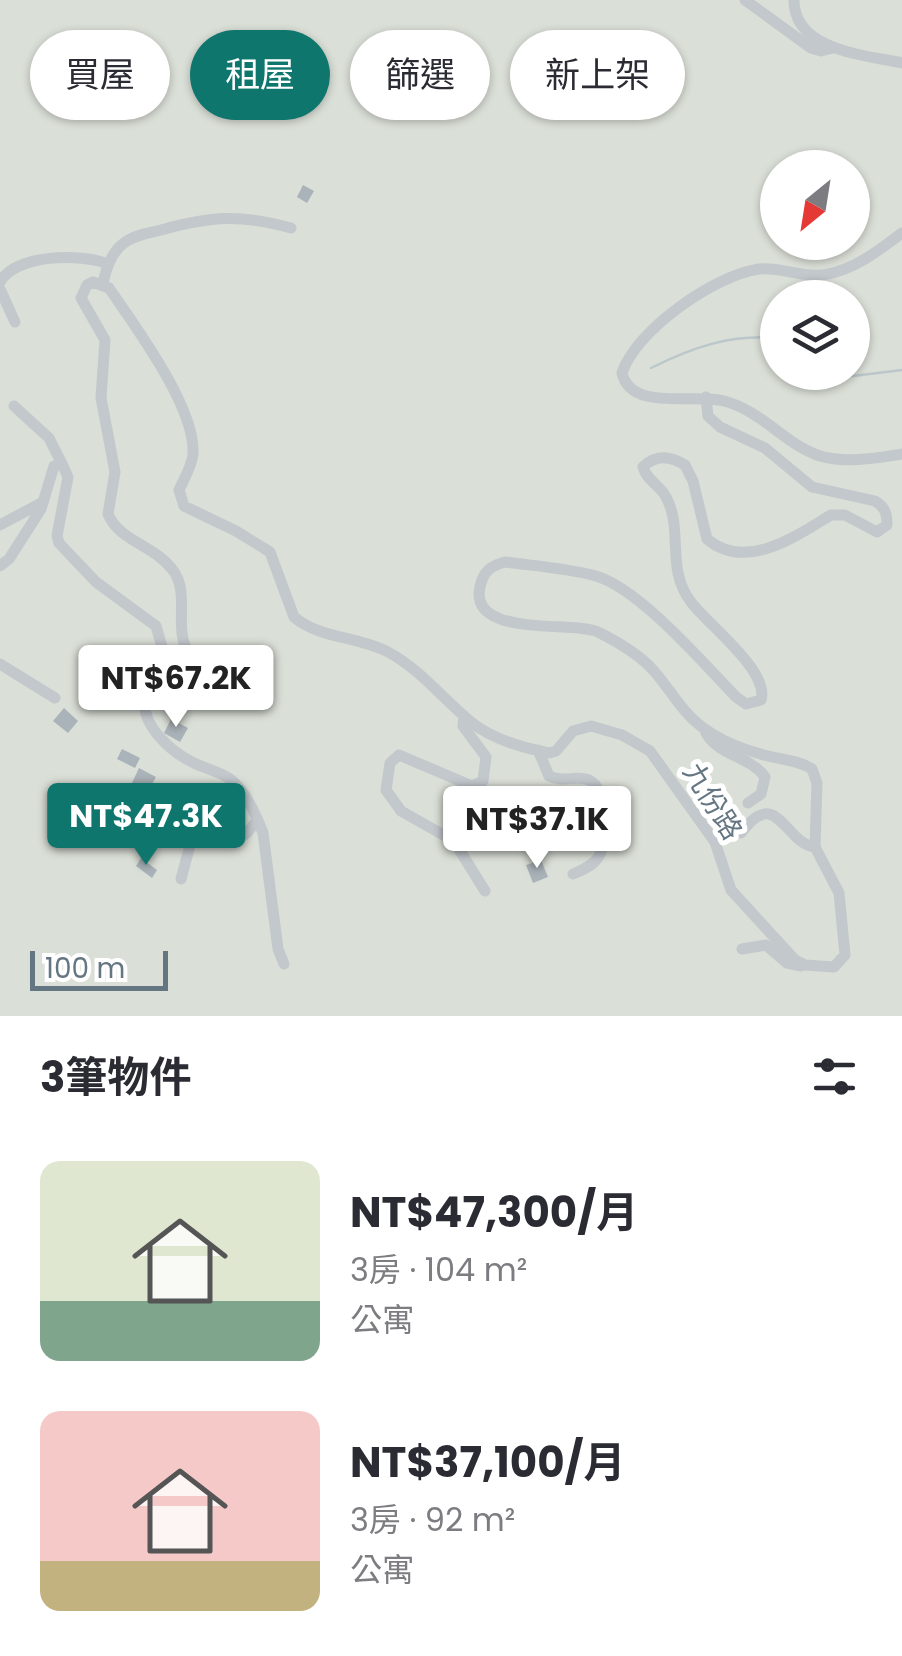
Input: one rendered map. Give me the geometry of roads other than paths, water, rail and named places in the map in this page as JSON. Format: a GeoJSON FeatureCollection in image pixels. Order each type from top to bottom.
{"type":"FeatureCollection","features":[{"type":"Feature","properties":{"kind":"street"},"geometry":{"type":"LineString","coordinates":[[745,0],[811,48],[833,48]]}},
{"type":"Feature","properties":{"kind":"street"},"geometry":{"type":"LineString","coordinates":[[794,0],[798,20],[833,48],[902,64]]}},
{"type":"Feature","properties":{"kind":"street"},"geometry":{"type":"LineString","coordinates":[[103,284],[108,264],[125,241],[198,219],[251,218],[291,228]]}},
{"type":"Feature","properties":{"kind":"street"},"geometry":{"type":"LineString","coordinates":[[902,232],[880,250],[830,274],[758,269],[727,281],[660,319],[626,358],[622,372],[628,388],[644,397],[706,397],[739,405],[816,455],[868,458],[902,454]]}},
{"type":"Feature","properties":{"kind":"street"},"geometry":{"type":"LineString","coordinates":[[15,322],[0,285],[6,272],[38,261],[78,257],[108,264]]}},
{"type":"Feature","properties":{"kind":"street"},"geometry":{"type":"LineString","coordinates":[[284,964],[278,949],[264,834],[257,820],[235,783],[168,744],[155,730],[143,703],[156,684],[222,701],[228,687],[186,646],[181,593],[173,570],[121,532],[108,514],[114,472],[101,398],[105,340],[81,298],[87,284],[93,282],[110,288],[155,357],[186,421],[193,456],[179,490],[184,506],[270,552],[288,607],[302,623],[387,651],[484,732],[538,750],[544,770],[556,779],[592,781],[597,786],[605,812],[600,854],[594,863],[573,874]]}},
{"type":"Feature","properties":{"kind":"street","name":"九份路"},"geometry":{"type":"LineString","coordinates":[[538,750],[556,751],[574,731],[591,726],[622,735],[650,751],[715,842],[732,890],[783,949],[805,966],[834,967],[842,962],[846,947],[838,893],[815,847],[816,783],[812,768],[798,761],[751,752],[705,729],[679,707],[649,665],[591,629],[503,621],[488,611],[481,599],[480,585],[494,565],[505,562],[598,577],[647,609],[736,698],[746,704],[762,700],[762,686],[750,666],[691,604],[682,588],[674,566],[668,500],[644,473],[644,467],[656,458],[666,457],[685,464],[707,539],[728,550],[758,551],[782,544],[831,515],[846,515],[877,532],[887,525],[887,516],[875,501],[812,487],[756,442],[720,427],[708,416],[706,397]]}},
{"type":"Feature","properties":{"kind":"street"},"geometry":{"type":"LineString","coordinates":[[14,406],[49,438],[68,477],[59,544],[96,582],[156,626],[170,675],[180,686],[208,700]]}},
{"type":"Feature","properties":{"kind":"street"},"geometry":{"type":"LineString","coordinates":[[0,566],[9,559],[43,502],[50,473],[58,463],[62,464]]}},
{"type":"Feature","properties":{"kind":"street"},"geometry":{"type":"LineString","coordinates":[[0,525],[43,502]]}},
{"type":"Feature","properties":{"kind":"street"},"geometry":{"type":"LineString","coordinates":[[0,664],[54,698]]}},
{"type":"Feature","properties":{"kind":"street"},"geometry":{"type":"LineString","coordinates":[[464,716],[463,726],[486,758],[483,780],[472,786],[399,756],[390,763],[386,790],[400,811],[454,841],[485,891]]}},
{"type":"Feature","properties":{"kind":"street"},"geometry":{"type":"LineString","coordinates":[[705,729],[715,745],[754,766],[765,777],[760,794],[748,803]]}},
{"type":"Feature","properties":{"kind":"street"},"geometry":{"type":"LineString","coordinates":[[741,832],[746,825],[768,814],[784,821],[802,844],[815,847]]}},
{"type":"Feature","properties":{"kind":"street"},"geometry":{"type":"LineString","coordinates":[[181,879],[193,834],[202,832],[234,842],[257,820]]}},
{"type":"Feature","properties":{"kind":"street"},"geometry":{"type":"LineString","coordinates":[[742,948],[766,945],[787,963],[805,966]]}},
{"type":"Feature","properties":{"kind":"waterway"},"geometry":{"type":"LineString","coordinates":[[651,368],[713,344],[760,338]]}},
{"type":"Feature","properties":{"kind":"waterway"},"geometry":{"type":"LineString","coordinates":[[870,374],[902,370]]}}]}
